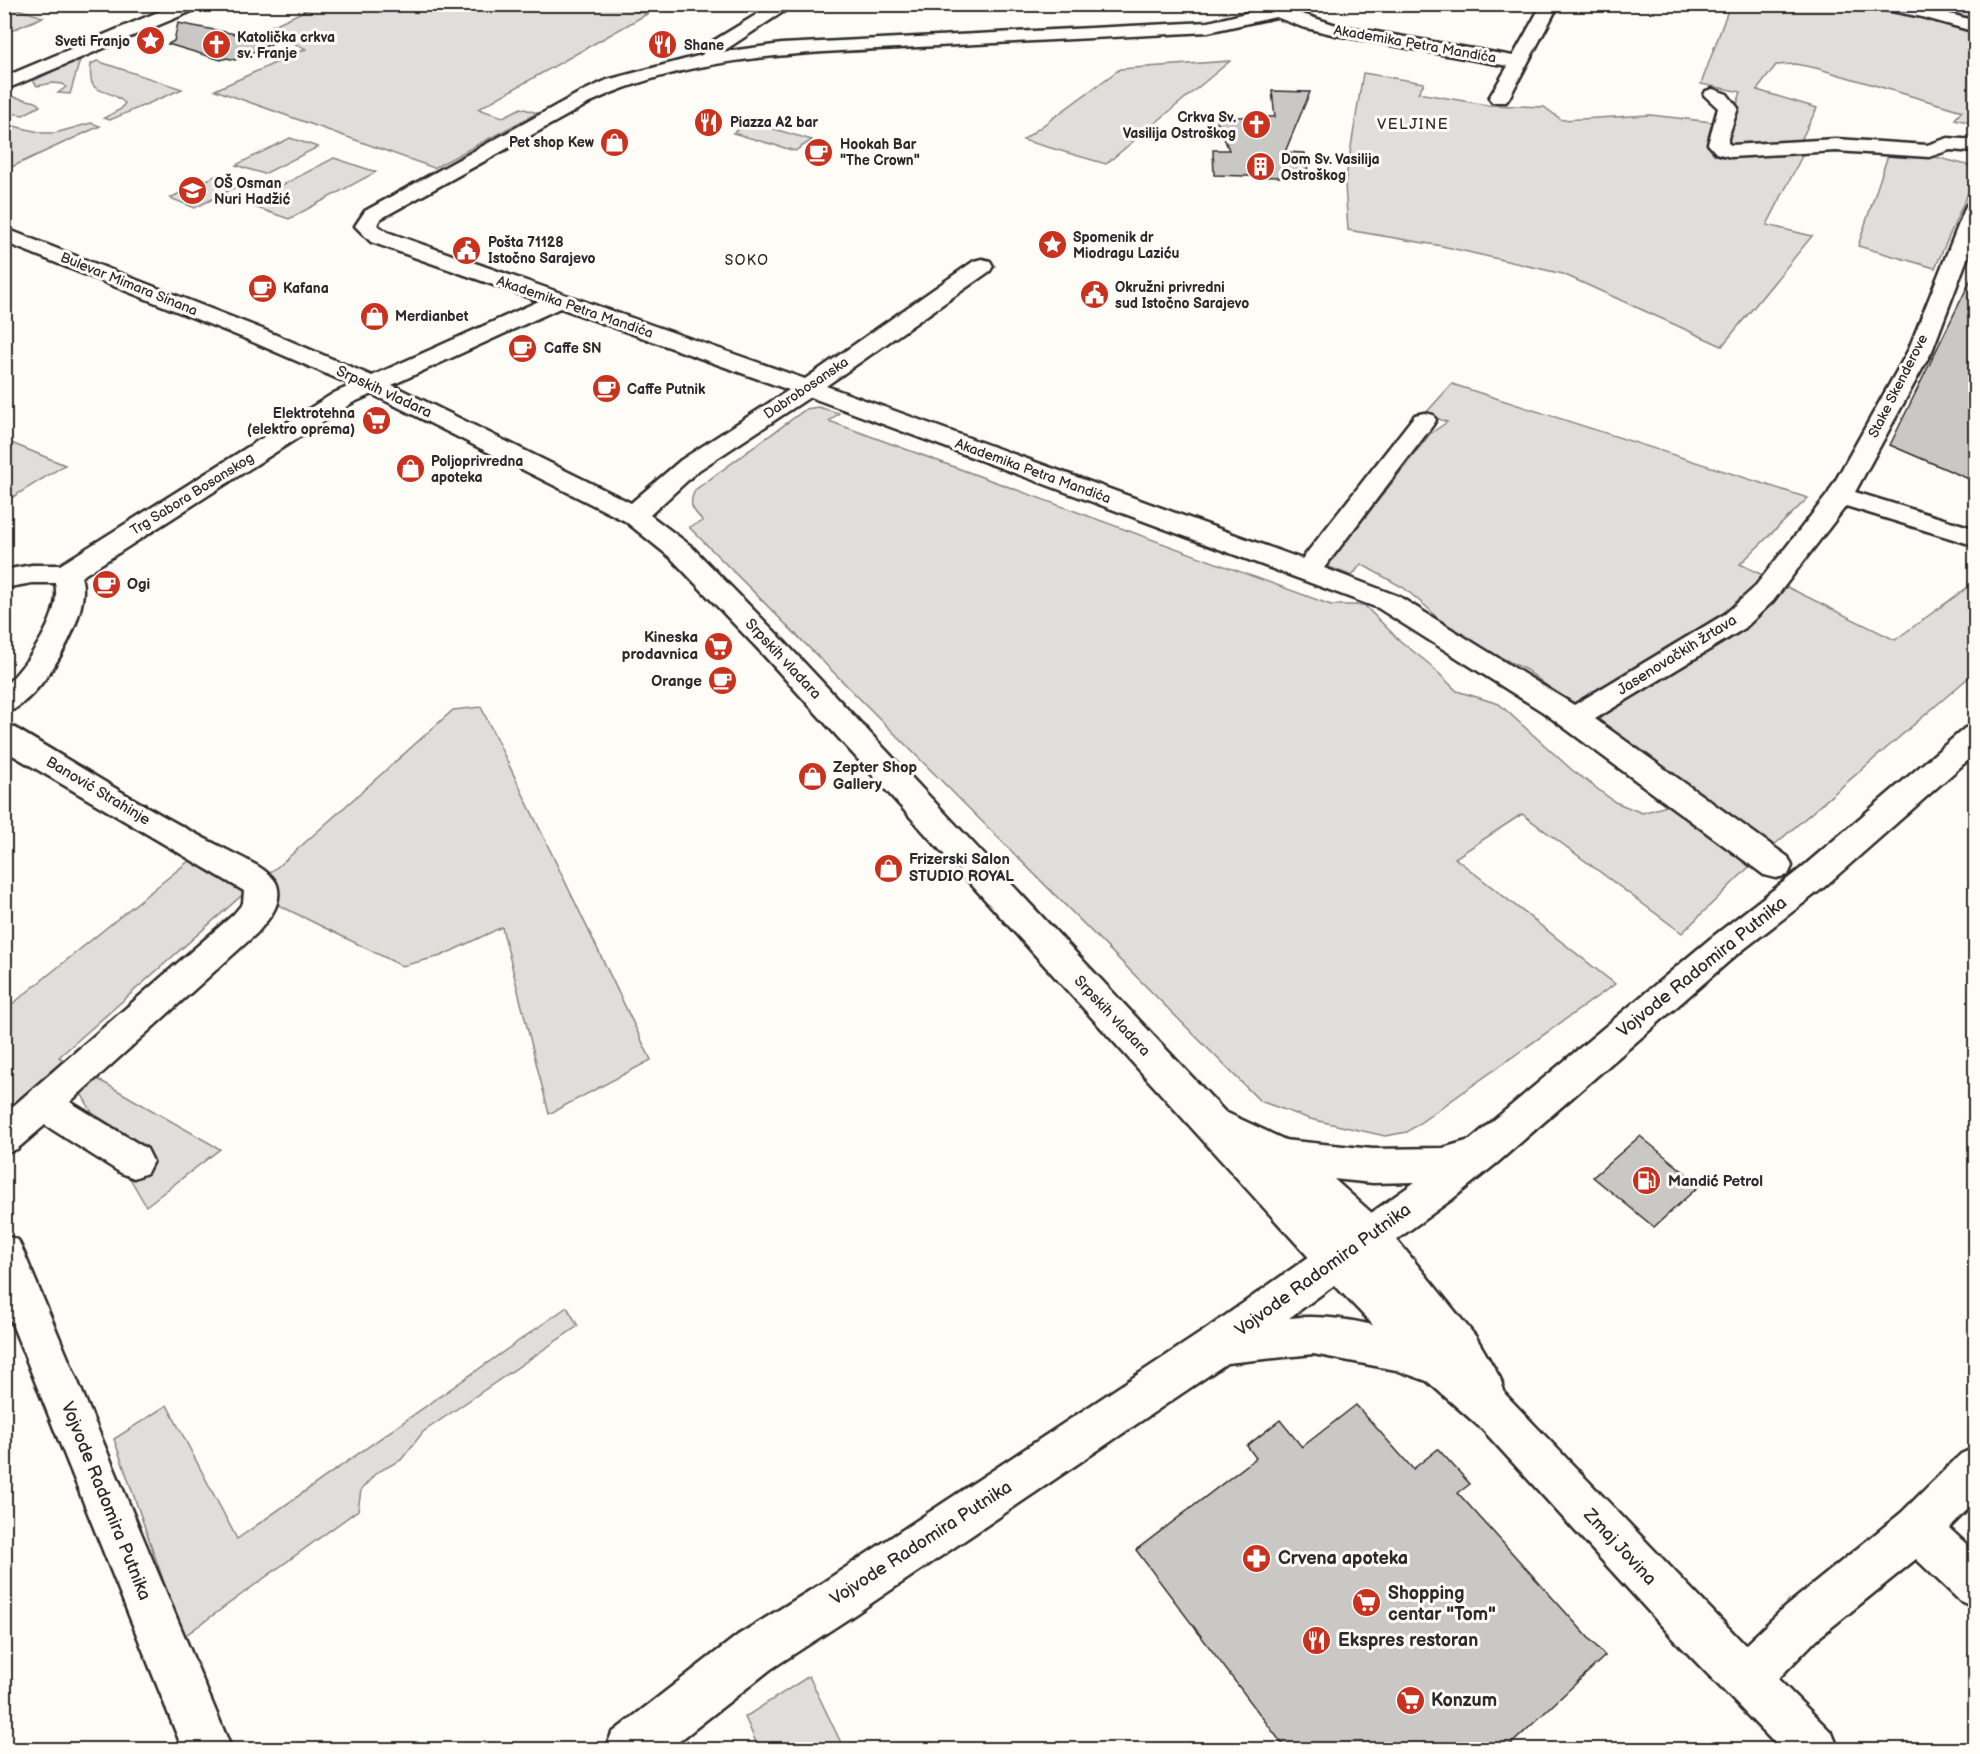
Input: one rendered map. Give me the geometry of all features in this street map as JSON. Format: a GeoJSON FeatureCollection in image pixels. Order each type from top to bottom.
{"type":"FeatureCollection","features":[{"type":"Feature","properties":{"kind":"street"},"geometry":{"type":"LineString","coordinates":[[709,58],[716,47],[787,4]]}},
{"type":"Feature","properties":{"kind":"street","name":"Akademika Petra Mandića"},"geometry":{"type":"LineString","coordinates":[[1298,4],[1279,12],[1236,23],[1208,27],[782,49],[709,58],[643,74],[591,94],[379,211],[367,221],[366,226],[379,237],[558,302],[808,388],[1306,571]]}},
{"type":"Feature","properties":{"kind":"street"},"geometry":{"type":"LineString","coordinates":[[1498,98],[1551,4]]}},
{"type":"Feature","properties":{"kind":"street"},"geometry":{"type":"LineString","coordinates":[[1882,4],[1925,12],[1976,27]]}},
{"type":"Feature","properties":{"kind":"street"},"geometry":{"type":"LineString","coordinates":[[4,84],[191,5]]}},
{"type":"Feature","properties":{"kind":"street","name":"Akademika Petra Mandića"},"geometry":{"type":"LineString","coordinates":[[1279,12],[1336,30],[1517,62]]}},
{"type":"Feature","properties":{"kind":"street"},"geometry":{"type":"LineString","coordinates":[[1713,95],[1720,98],[1728,108],[1718,144],[1723,149],[1731,151],[1836,145],[1929,151],[1948,144],[1976,146]]}},
{"type":"Feature","properties":{"kind":"street","name":"Stake Skenderove"},"geometry":{"type":"LineString","coordinates":[[1840,496],[1920,351],[1960,241],[1976,206]]}},
{"type":"Feature","properties":{"kind":"street","name":"Bulevar Mimara Sinana"},"geometry":{"type":"LineString","coordinates":[[4,234],[254,334]]}},
{"type":"Feature","properties":{"kind":"street","name":"Dabrobosanska"},"geometry":{"type":"LineString","coordinates":[[634,515],[690,465],[808,388],[982,266]]}},
{"type":"Feature","properties":{"kind":"street","name":"Trg Sabora Bosanskog"},"geometry":{"type":"LineString","coordinates":[[66,574],[333,404],[558,302]]}},
{"type":"Feature","properties":{"kind":"street","name":"Srpskih vladara"},"geometry":{"type":"LineString","coordinates":[[254,334],[373,385],[634,515],[681,552],[769,643],[1337,1260]]}},
{"type":"Feature","properties":{"kind":"street"},"geometry":{"type":"LineString","coordinates":[[1424,420],[1306,571],[1388,602],[1573,719],[1776,866]]}},
{"type":"Feature","properties":{"kind":"street"},"geometry":{"type":"LineString","coordinates":[[1840,496],[1976,538]]}},
{"type":"Feature","properties":{"kind":"street","name":"Jasenovačkih žrtava"},"geometry":{"type":"LineString","coordinates":[[1573,719],[1735,621],[1763,595],[1840,496]]}},
{"type":"Feature","properties":{"kind":"street"},"geometry":{"type":"LineString","coordinates":[[4,579],[32,574],[66,574],[71,596],[58,629],[36,672],[4,704]]}},
{"type":"Feature","properties":{"kind":"street","name":"Banović Strahinje"},"geometry":{"type":"LineString","coordinates":[[4,736],[261,886],[259,907],[245,924],[42,1104]]}},
{"type":"Feature","properties":{"kind":"street","name":"Vojvode Radomira Putnika"},"geometry":{"type":"LineString","coordinates":[[629,1749],[740,1660],[793,1624],[835,1601],[1220,1344],[1370,1237],[1484,1151],[1723,947],[1811,879],[1976,736]]}},
{"type":"Feature","properties":{"kind":"street"},"geometry":{"type":"LineString","coordinates":[[4,1138],[42,1104],[134,1161]]}},
{"type":"Feature","properties":{"kind":"street","name":"Srpskih vladara"},"geometry":{"type":"LineString","coordinates":[[1209,1121],[1283,1156],[1370,1237]]}},
{"type":"Feature","properties":{"kind":"street"},"geometry":{"type":"LineString","coordinates":[[1283,1156],[1373,1166],[1443,1165],[1484,1151]]}},
{"type":"Feature","properties":{"kind":"street","name":"Zmaj Jovina"},"geometry":{"type":"LineString","coordinates":[[1370,1237],[1461,1351],[1497,1414]]}},
{"type":"Feature","properties":{"kind":"street","name":"Vojvode Radomira Putnika"},"geometry":{"type":"LineString","coordinates":[[4,1253],[208,1749]]}},
{"type":"Feature","properties":{"kind":"street","name":"Zmaj Jovina"},"geometry":{"type":"LineString","coordinates":[[1337,1260],[1441,1366],[1497,1414],[1688,1621],[1815,1749]]}},
{"type":"Feature","properties":{"kind":"street"},"geometry":{"type":"LineString","coordinates":[[1220,1344],[1313,1335],[1396,1350],[1441,1366]]}},
{"type":"Feature","properties":{"kind":"street"},"geometry":{"type":"LineString","coordinates":[[1745,1678],[1801,1623],[1917,1529],[1976,1469]]}},
{"type":"Feature","properties":{"kind":"street"},"geometry":{"type":"LineString","coordinates":[[1917,1529],[1976,1585]]}},
{"type":"Feature","properties":{"kind":"shaded area"},"geometry":{"type":"Polygon","coordinates":[[[609,4],[647,14],[478,109],[503,117],[521,108],[537,113],[434,168],[215,90],[306,49],[265,29],[317,5],[609,4]]]}},
{"type":"Feature","properties":{"kind":"shaded area"},"geometry":{"type":"Polygon","coordinates":[[[1787,4],[1900,11],[1975,31],[1975,124],[1955,119],[1962,111],[1816,68],[1795,64],[1776,65],[1757,90],[1817,108],[1800,142],[1746,149],[1724,144],[1741,92],[1701,84],[1730,5],[1787,4]]]}},
{"type":"Feature","properties":{"kind":"shaded area"},"geometry":{"type":"Polygon","coordinates":[[[5,5],[43,17],[5,33],[5,5]]]}},
{"type":"Feature","properties":{"kind":"shaded area"},"geometry":{"type":"Polygon","coordinates":[[[1907,5],[1975,5],[1975,24],[1907,5]]]}},
{"type":"Feature","properties":{"kind":"shaded area"},"geometry":{"type":"Polygon","coordinates":[[[80,60],[70,94],[58,93],[66,87],[63,84],[37,86],[33,81],[80,60]]]}},
{"type":"Feature","properties":{"kind":"shaded area"},"geometry":{"type":"Polygon","coordinates":[[[97,61],[182,89],[110,120],[104,118],[121,109],[125,103],[118,97],[99,90],[92,83],[91,64],[97,61]]]}},
{"type":"Feature","properties":{"kind":"shaded area"},"geometry":{"type":"Polygon","coordinates":[[[1230,61],[1106,164],[1023,140],[1120,69],[1230,61]]]}},
{"type":"Feature","properties":{"kind":"shaded area"},"geometry":{"type":"Polygon","coordinates":[[[1363,73],[1424,83],[1418,93],[1487,105],[1544,107],[1562,120],[1650,115],[1712,122],[1709,146],[1743,156],[1805,150],[1767,225],[1812,236],[1722,346],[1563,274],[1442,246],[1348,230],[1345,184],[1363,73]]]}},
{"type":"Feature","properties":{"kind":"shaded area"},"geometry":{"type":"Polygon","coordinates":[[[5,95],[36,102],[40,106],[23,115],[5,112],[5,95]]]}},
{"type":"Feature","properties":{"kind":"shaded area"},"geometry":{"type":"Polygon","coordinates":[[[750,122],[812,140],[795,151],[733,133],[750,122]]]}},
{"type":"Feature","properties":{"kind":"shaded area"},"geometry":{"type":"Polygon","coordinates":[[[91,123],[100,126],[5,170],[5,124],[43,133],[55,133],[91,123]]]}},
{"type":"Feature","properties":{"kind":"shaded area"},"geometry":{"type":"Polygon","coordinates":[[[290,138],[318,147],[264,174],[236,165],[290,138]]]}},
{"type":"Feature","properties":{"kind":"shaded area"},"geometry":{"type":"Polygon","coordinates":[[[1889,152],[1928,155],[1975,167],[1975,177],[1935,268],[1858,246],[1889,152]]]}},
{"type":"Feature","properties":{"kind":"shaded area"},"geometry":{"type":"Polygon","coordinates":[[[334,158],[376,172],[289,219],[246,204],[334,158]]]}},
{"type":"Feature","properties":{"kind":"shaded area"},"geometry":{"type":"Polygon","coordinates":[[[215,176],[240,185],[195,208],[170,198],[215,176]]]}},
{"type":"Feature","properties":{"kind":"shaded area"},"geometry":{"type":"Polygon","coordinates":[[[1452,384],[1808,498],[1740,564],[1895,640],[1975,582],[1975,672],[1752,864],[1682,933],[1522,814],[1455,858],[1615,984],[1407,1132],[1385,1136],[1310,1119],[1260,1101],[689,527],[703,521],[692,507],[695,490],[806,409],[818,407],[839,413],[829,421],[1331,605],[1364,605],[1399,640],[1428,663],[1457,691],[1499,704],[1572,770],[1615,802],[1642,813],[1667,806],[1669,793],[1588,729],[1554,691],[1526,670],[1447,630],[1430,610],[1404,588],[1361,564],[1352,576],[1327,566],[1430,434],[1447,422],[1425,414],[1452,384]]]}},
{"type":"Feature","properties":{"kind":"shaded area"},"geometry":{"type":"Polygon","coordinates":[[[4,440],[65,465],[5,502],[4,440]]]}},
{"type":"Feature","properties":{"kind":"shaded area"},"geometry":{"type":"Polygon","coordinates":[[[481,707],[651,1060],[549,1114],[502,927],[441,956],[402,966],[248,890],[59,1057],[220,1149],[146,1206],[82,1095],[5,1138],[5,1010],[195,856],[248,889],[281,864],[453,710],[481,707]]]}},
{"type":"Feature","properties":{"kind":"shaded area"},"geometry":{"type":"Polygon","coordinates":[[[567,1307],[578,1326],[423,1432],[401,1460],[376,1473],[361,1490],[358,1510],[183,1637],[114,1439],[167,1405],[237,1539],[567,1307]]]}},
{"type":"Feature","properties":{"kind":"shaded area"},"geometry":{"type":"Polygon","coordinates":[[[809,1676],[844,1749],[759,1749],[745,1717],[809,1676]]]}},
{"type":"Feature","properties":{"kind":"building","name":"Katolička crkva sv. Franje"},"geometry":{"type":"Polygon","coordinates":[[[178,23],[267,40],[263,42],[271,44],[235,60],[227,58],[221,60],[168,44],[174,41],[178,23]]]}},
{"type":"Feature","properties":{"kind":"building"},"geometry":{"type":"Polygon","coordinates":[[[1272,91],[1310,92],[1285,152],[1305,153],[1309,178],[1214,175],[1213,150],[1229,150],[1215,117],[1275,117],[1272,91]]]}},
{"type":"Feature","properties":{"kind":"building"},"geometry":{"type":"Polygon","coordinates":[[[1976,269],[1976,482],[1890,445],[1976,269]]]}},
{"type":"Feature","properties":{"kind":"building","name":"Mandić Petrol"},"geometry":{"type":"Polygon","coordinates":[[[1640,1136],[1700,1185],[1654,1227],[1593,1177],[1640,1136]]]}},
{"type":"Feature","properties":{"kind":"building","name":"Shopping centar \"Tom\""},"geometry":{"type":"Polygon","coordinates":[[[1356,1405],[1413,1469],[1438,1449],[1470,1484],[1458,1493],[1605,1656],[1506,1749],[1286,1749],[1136,1550],[1256,1458],[1247,1446],[1280,1420],[1302,1447],[1356,1405]]]}},
{"type":"Feature","properties":{"kind":"place","name":"Sveti Franjo"},"geometry":{"type":"Point","coordinates":[151,41]}},
{"type":"Feature","properties":{"kind":"place","name":"Katolička crkva sv. Franje"},"geometry":{"type":"Point","coordinates":[216,45]}},
{"type":"Feature","properties":{"kind":"place","name":"Shane"},"geometry":{"type":"Point","coordinates":[663,45]}},
{"type":"Feature","properties":{"kind":"place","name":"Piazza A2 bar"},"geometry":{"type":"Point","coordinates":[709,122]}},
{"type":"Feature","properties":{"kind":"place","name":"Crkva Sv. Vasilija Ostroškog"},"geometry":{"type":"Point","coordinates":[1257,125]}},
{"type":"Feature","properties":{"kind":"place","name":"Pet shop Kew"},"geometry":{"type":"Point","coordinates":[615,142]}},
{"type":"Feature","properties":{"kind":"place","name":"Hookah Bar \"The Crown\""},"geometry":{"type":"Point","coordinates":[819,152]}},
{"type":"Feature","properties":{"kind":"place","name":"Dom Sv. Vasilija Ostroškog"},"geometry":{"type":"Point","coordinates":[1260,167]}},
{"type":"Feature","properties":{"kind":"place","name":"OŠ Osman Nuri Hadžić"},"geometry":{"type":"Point","coordinates":[193,191]}},
{"type":"Feature","properties":{"kind":"place","name":"Spomenik dr Miodragu Laziću"},"geometry":{"type":"Point","coordinates":[1052,245]}},
{"type":"Feature","properties":{"kind":"place","name":"Pošta 71128 Istočno Sarajevo"},"geometry":{"type":"Point","coordinates":[467,250]}},
{"type":"Feature","properties":{"kind":"place","name":"Kafana"},"geometry":{"type":"Point","coordinates":[262,288]}},
{"type":"Feature","properties":{"kind":"place","name":"Okružni privredni sud Istočno Sarajevo"},"geometry":{"type":"Point","coordinates":[1094,295]}},
{"type":"Feature","properties":{"kind":"place","name":"Merdianbet"},"geometry":{"type":"Point","coordinates":[374,316]}},
{"type":"Feature","properties":{"kind":"place","name":"Caffe SN"},"geometry":{"type":"Point","coordinates":[523,348]}},
{"type":"Feature","properties":{"kind":"place","name":"Caffe Putnik"},"geometry":{"type":"Point","coordinates":[606,389]}},
{"type":"Feature","properties":{"kind":"place","name":"Elektrotehna (elektro oprema)"},"geometry":{"type":"Point","coordinates":[376,421]}},
{"type":"Feature","properties":{"kind":"place","name":"Poljoprivredna apoteka"},"geometry":{"type":"Point","coordinates":[410,469]}},
{"type":"Feature","properties":{"kind":"place","name":"Ogi"},"geometry":{"type":"Point","coordinates":[106,584]}},
{"type":"Feature","properties":{"kind":"place","name":"Kineska prodavnica"},"geometry":{"type":"Point","coordinates":[719,646]}},
{"type":"Feature","properties":{"kind":"place","name":"Orange"},"geometry":{"type":"Point","coordinates":[723,681]}},
{"type":"Feature","properties":{"kind":"place","name":"Zepter Shop Gallery"},"geometry":{"type":"Point","coordinates":[812,776]}},
{"type":"Feature","properties":{"kind":"place","name":"Frizerski Salon STUDIO ROYAL"},"geometry":{"type":"Point","coordinates":[888,868]}},
{"type":"Feature","properties":{"kind":"place","name":"Mandić Petrol"},"geometry":{"type":"Point","coordinates":[1647,1181]}},
{"type":"Feature","properties":{"kind":"place","name":"Crvena apoteka"},"geometry":{"type":"Point","coordinates":[1257,1558]}},
{"type":"Feature","properties":{"kind":"place","name":"Shopping centar \"Tom\""},"geometry":{"type":"Point","coordinates":[1367,1603]}},
{"type":"Feature","properties":{"kind":"place","name":"Ekspres restoran"},"geometry":{"type":"Point","coordinates":[1317,1640]}},
{"type":"Feature","properties":{"kind":"place","name":"Konzum"},"geometry":{"type":"Point","coordinates":[1410,1700]}},
{"type":"Feature","properties":{"kind":"district","name":"VELJINE"},"geometry":{"type":"Point","coordinates":[1413,124]}},
{"type":"Feature","properties":{"kind":"district","name":"SOKO"},"geometry":{"type":"Point","coordinates":[747,260]}}]}
